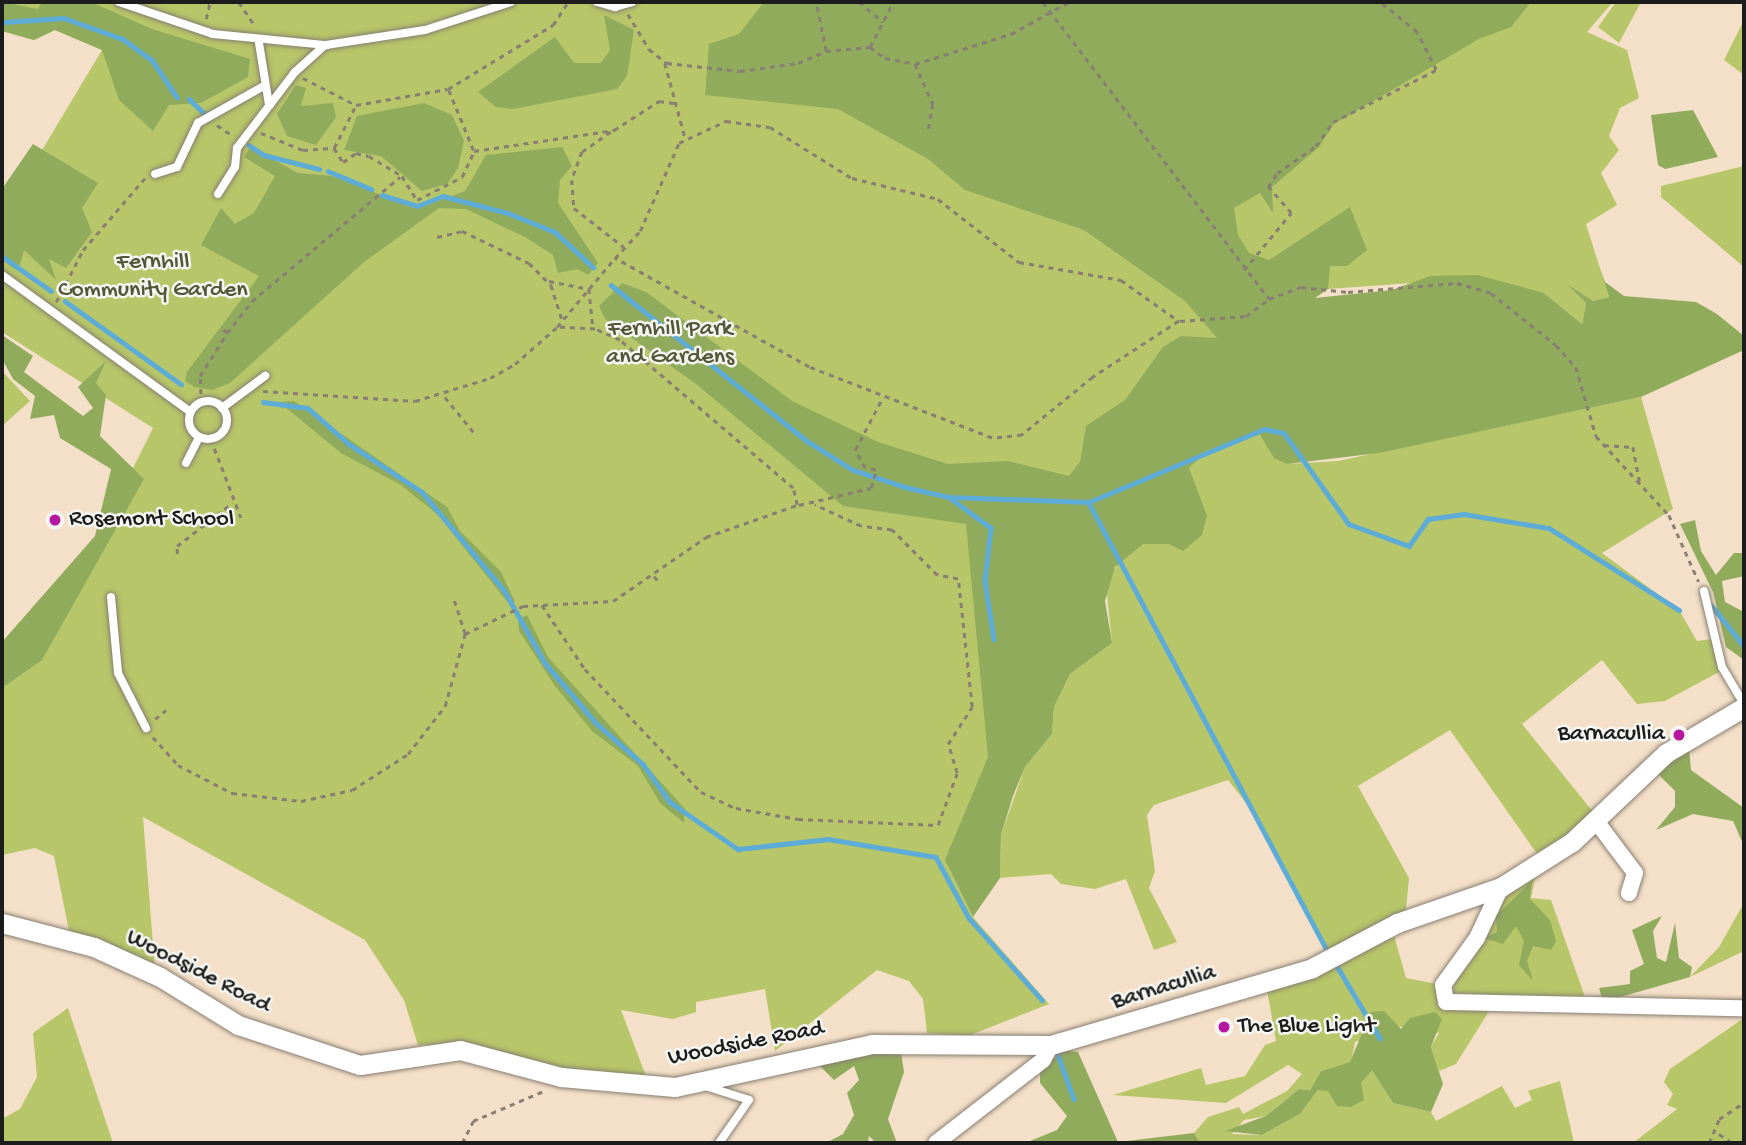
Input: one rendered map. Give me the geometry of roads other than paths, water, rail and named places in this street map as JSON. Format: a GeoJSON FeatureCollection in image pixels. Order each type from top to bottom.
{"type":"FeatureCollection","features":[{"type":"Feature","properties":{"kind":"street","name":"Barnacullia"},"geometry":{"type":"LineString","coordinates":[[1041,1046],[1312,968],[1397,923],[1501,887],[1596,821],[1645,770],[1744,706]]}},
{"type":"Feature","properties":{"kind":"street"},"geometry":{"type":"LineString","coordinates":[[1596,821],[1635,873],[1629,893]]}},
{"type":"Feature","properties":{"kind":"street"},"geometry":{"type":"LineString","coordinates":[[1501,887],[1477,938],[1443,985],[1446,1002],[1744,1008]]}},
{"type":"Feature","properties":{"kind":"street","name":"Woodside Road"},"geometry":{"type":"LineString","coordinates":[[2,923],[94,947],[160,977],[238,1025],[360,1065],[460,1049],[561,1077],[698,1083],[872,1044],[1041,1046]]}},
{"type":"Feature","properties":{"kind":"street"},"geometry":{"type":"LineString","coordinates":[[936,1143],[1017,1083],[1041,1046]]}},
{"type":"Feature","properties":{"kind":"lane"},"geometry":{"type":"LineString","coordinates":[[119,2],[200,31],[258,43],[327,45],[425,30],[511,2]]}},
{"type":"Feature","properties":{"kind":"lane"},"geometry":{"type":"LineString","coordinates":[[597,2],[628,4]]}},
{"type":"Feature","properties":{"kind":"lane"},"geometry":{"type":"LineString","coordinates":[[258,43],[269,104]]}},
{"type":"Feature","properties":{"kind":"lane"},"geometry":{"type":"LineString","coordinates":[[218,194],[242,142],[269,104],[295,72],[327,45]]}},
{"type":"Feature","properties":{"kind":"lane"},"geometry":{"type":"LineString","coordinates":[[155,174],[177,167],[206,117],[264,86]]}},
{"type":"Feature","properties":{"kind":"lane"},"geometry":{"type":"LineString","coordinates":[[2,275],[189,411],[199,437],[186,463]]}},
{"type":"Feature","properties":{"kind":"lane"},"geometry":{"type":"LineString","coordinates":[[222,408],[265,376]]}},
{"type":"Feature","properties":{"kind":"lane"},"geometry":{"type":"LineString","coordinates":[[189,411],[201,404],[222,408]]}},
{"type":"Feature","properties":{"kind":"lane"},"geometry":{"type":"LineString","coordinates":[[199,437],[211,439],[226,427],[222,408]]}},
{"type":"Feature","properties":{"kind":"lane"},"geometry":{"type":"LineString","coordinates":[[1704,591],[1722,667],[1744,706]]}},
{"type":"Feature","properties":{"kind":"lane"},"geometry":{"type":"LineString","coordinates":[[111,597],[118,673],[146,728]]}},
{"type":"Feature","properties":{"kind":"lane"},"geometry":{"type":"LineString","coordinates":[[698,1083],[714,1094],[749,1100],[719,1143]]}},
{"type":"Feature","properties":{"kind":"waterway"},"geometry":{"type":"LineString","coordinates":[[2,22],[64,18],[123,39],[152,60],[177,97]]}},
{"type":"Feature","properties":{"kind":"waterway"},"geometry":{"type":"LineString","coordinates":[[189,99],[204,113]]}},
{"type":"Feature","properties":{"kind":"waterway"},"geometry":{"type":"LineString","coordinates":[[249,145],[264,155],[319,169]]}},
{"type":"Feature","properties":{"kind":"waterway"},"geometry":{"type":"LineString","coordinates":[[328,171],[371,189]]}},
{"type":"Feature","properties":{"kind":"waterway"},"geometry":{"type":"LineString","coordinates":[[382,195],[417,206],[443,196],[508,213],[555,232],[593,267]]}},
{"type":"Feature","properties":{"kind":"waterway"},"geometry":{"type":"LineString","coordinates":[[2,256],[51,291]]}},
{"type":"Feature","properties":{"kind":"waterway"},"geometry":{"type":"LineString","coordinates":[[611,285],[807,441],[853,470],[905,487],[949,497],[1089,502],[1264,429],[1284,433],[1349,524],[1409,546],[1428,519],[1464,514],[1549,528],[1679,610]]}},
{"type":"Feature","properties":{"kind":"waterway"},"geometry":{"type":"LineString","coordinates":[[65,301],[181,384]]}},
{"type":"Feature","properties":{"kind":"waterway"},"geometry":{"type":"LineString","coordinates":[[263,402],[308,408],[349,444],[422,492],[504,590],[545,663],[596,723],[643,764],[670,802],[738,849],[828,839],[936,857],[969,918],[1042,1000]]}},
{"type":"Feature","properties":{"kind":"waterway"},"geometry":{"type":"LineString","coordinates":[[949,497],[991,528],[985,581],[994,639]]}},
{"type":"Feature","properties":{"kind":"waterway"},"geometry":{"type":"LineString","coordinates":[[1089,503],[1328,952]]}},
{"type":"Feature","properties":{"kind":"waterway"},"geometry":{"type":"LineString","coordinates":[[1712,606],[1744,646]]}},
{"type":"Feature","properties":{"kind":"waterway"},"geometry":{"type":"LineString","coordinates":[[1337,966],[1380,1038]]}},
{"type":"Feature","properties":{"kind":"waterway"},"geometry":{"type":"LineString","coordinates":[[1057,1052],[1074,1099]]}},
{"type":"Feature","properties":{"kind":"place","name":"Rosemont School"},"geometry":{"type":"Point","coordinates":[55,520]}},
{"type":"Feature","properties":{"kind":"place","name":"Barnacullia"},"geometry":{"type":"Point","coordinates":[1679,735]}},
{"type":"Feature","properties":{"kind":"place","name":"The Blue Light"},"geometry":{"type":"Point","coordinates":[1224,1027]}},
{"type":"Feature","properties":{"kind":"park label","name":"Fernhill Community Garden"},"geometry":{"type":"Point","coordinates":[153,277]}},
{"type":"Feature","properties":{"kind":"park label","name":"Fernhill Park and Gardens"},"geometry":{"type":"Point","coordinates":[670,344]}}]}
